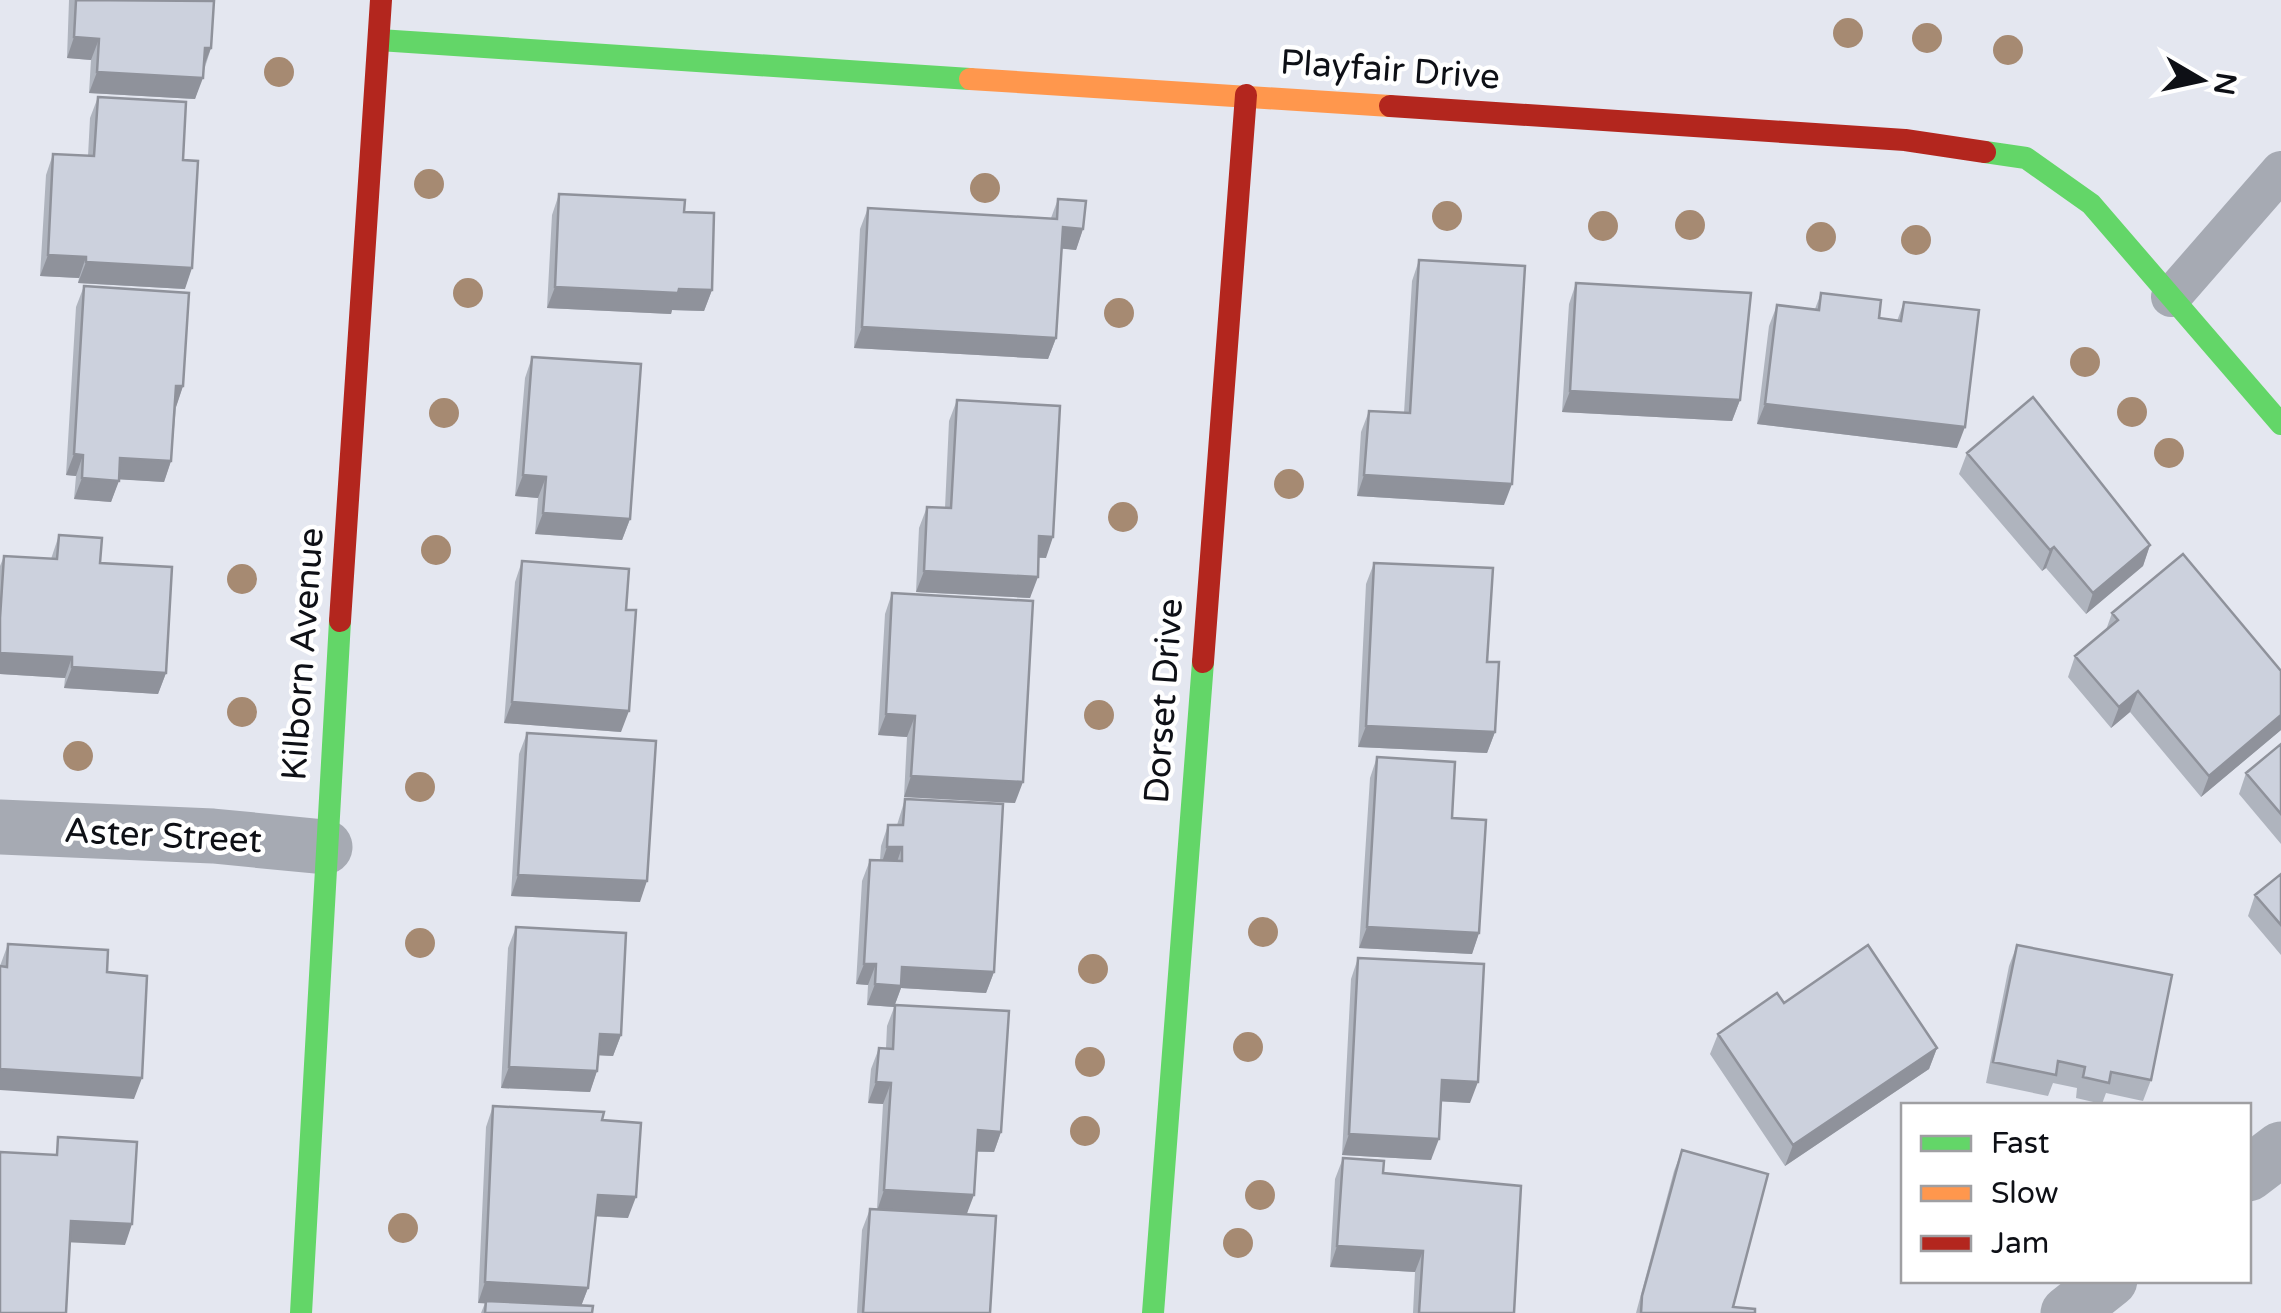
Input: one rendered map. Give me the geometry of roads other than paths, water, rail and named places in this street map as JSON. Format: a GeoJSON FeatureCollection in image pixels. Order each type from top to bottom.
{"type":"FeatureCollection","features":[{"type":"Feature","properties":{"kind":"street","name":"Kilborn Avenue"},"geometry":{"type":"LineString","coordinates":[[301,1313],[325,848],[381,0]]}},
{"type":"Feature","properties":{"kind":"street","name":"Playfair Drive"},"geometry":{"type":"LineString","coordinates":[[379,40],[1905,140],[2026,158],[2091,204],[2281,424]]}},
{"type":"Feature","properties":{"kind":"street","name":"Dorset Drive"},"geometry":{"type":"LineString","coordinates":[[1152,1313],[1246,95]]}},
{"type":"Feature","properties":{"kind":"street","name":"Aster Street"},"geometry":{"type":"LineString","coordinates":[[0,827],[213,836],[325,848]]}},
{"type":"Feature","properties":{"kind":"street"},"geometry":{"type":"LineString","coordinates":[[2251,1172],[2281,1148]]}},
{"type":"Feature","properties":{"kind":"street"},"geometry":{"type":"LineString","coordinates":[[2068,1313],[2106,1283]]}},
{"type":"Feature","properties":{"kind":"lane"},"geometry":{"type":"LineString","coordinates":[[2171,297],[2281,171]]}}]}
